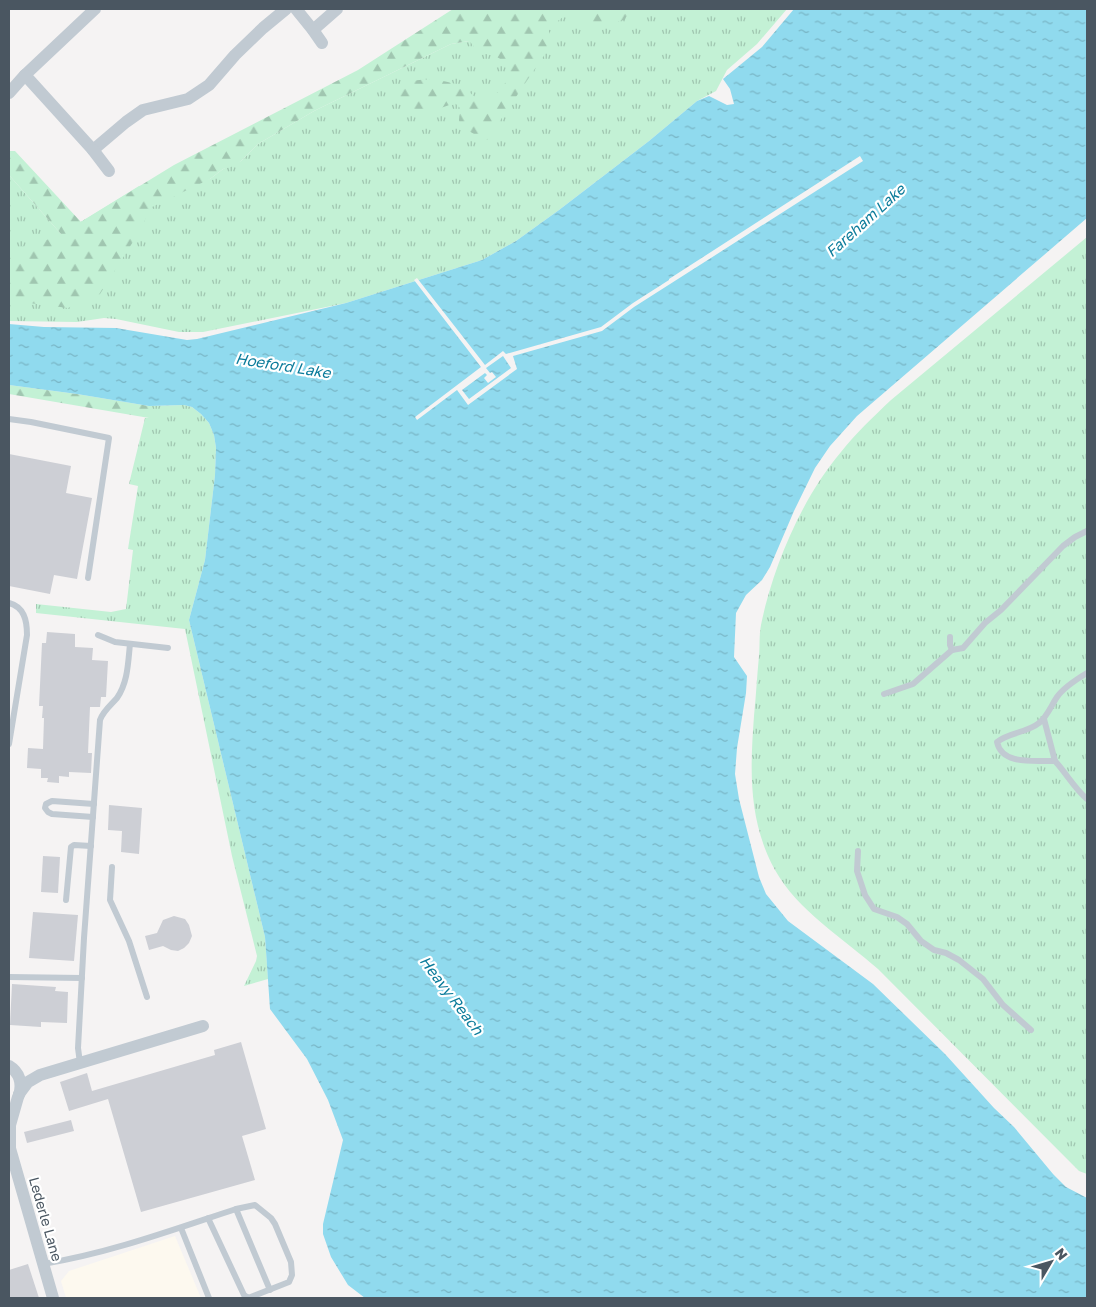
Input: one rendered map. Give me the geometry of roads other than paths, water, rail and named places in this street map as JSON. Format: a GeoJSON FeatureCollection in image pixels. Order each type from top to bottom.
{"type":"FeatureCollection","features":[{"type":"Feature","properties":{"kind":"street"},"geometry":{"type":"LineString","coordinates":[[9,93],[25,75],[95,9]]}},
{"type":"Feature","properties":{"kind":"street"},"geometry":{"type":"LineString","coordinates":[[93,150],[126,122],[144,110],[188,99],[209,85],[263,28],[286,9]]}},
{"type":"Feature","properties":{"kind":"street"},"geometry":{"type":"LineString","coordinates":[[296,9],[322,43]]}},
{"type":"Feature","properties":{"kind":"street"},"geometry":{"type":"LineString","coordinates":[[313,30],[337,9]]}},
{"type":"Feature","properties":{"kind":"street"},"geometry":{"type":"LineString","coordinates":[[25,75],[93,150],[109,171]]}},
{"type":"Feature","properties":{"kind":"street"},"geometry":{"type":"LineString","coordinates":[[15,1099],[28,1082],[47,1073],[203,1026]]}},
{"type":"Feature","properties":{"kind":"street"},"geometry":{"type":"LineString","coordinates":[[10,1066],[24,1074],[47,1073]]}},
{"type":"Feature","properties":{"kind":"street"},"geometry":{"type":"LineString","coordinates":[[10,1066],[19,1078],[20,1088],[15,1099]]}},
{"type":"Feature","properties":{"kind":"street","name":"Lederle Lane"},"geometry":{"type":"LineString","coordinates":[[15,1099],[10,1125],[9,1147],[53,1298]]}},
{"type":"Feature","properties":{"kind":"lane"},"geometry":{"type":"LineString","coordinates":[[9,419],[110,438],[88,578]]}},
{"type":"Feature","properties":{"kind":"lane"},"geometry":{"type":"LineString","coordinates":[[884,694],[913,684],[952,650],[963,648],[985,623],[1001,610],[1063,546],[1087,531]]}},
{"type":"Feature","properties":{"kind":"lane"},"geometry":{"type":"LineString","coordinates":[[9,603],[22,611],[28,635],[9,744]]}},
{"type":"Feature","properties":{"kind":"lane"},"geometry":{"type":"LineString","coordinates":[[98,635],[115,642],[168,648]]}},
{"type":"Feature","properties":{"kind":"lane"},"geometry":{"type":"LineString","coordinates":[[950,637],[952,650]]}},
{"type":"Feature","properties":{"kind":"lane"},"geometry":{"type":"LineString","coordinates":[[80,1064],[78,1048],[82,978],[100,720],[103,713],[118,697],[124,685],[130,644]]}},
{"type":"Feature","properties":{"kind":"lane"},"geometry":{"type":"LineString","coordinates":[[1055,761],[1016,760],[1006,756],[998,748],[997,742],[1002,738],[1038,725],[1058,694],[1087,673]]}},
{"type":"Feature","properties":{"kind":"lane"},"geometry":{"type":"LineString","coordinates":[[1044,718],[1055,761],[1068,774],[1080,793],[1087,799]]}},
{"type":"Feature","properties":{"kind":"lane"},"geometry":{"type":"LineString","coordinates":[[93,817],[52,814],[46,811],[46,806],[50,801],[94,804]]}},
{"type":"Feature","properties":{"kind":"lane"},"geometry":{"type":"LineString","coordinates":[[66,900],[71,847],[76,845],[91,846]]}},
{"type":"Feature","properties":{"kind":"lane"},"geometry":{"type":"LineString","coordinates":[[858,851],[857,871],[865,895],[874,909],[897,917],[907,924],[921,941],[934,950],[946,953],[959,960],[983,979],[1003,1005],[1031,1030]]}},
{"type":"Feature","properties":{"kind":"lane"},"geometry":{"type":"LineString","coordinates":[[112,867],[110,900],[132,947],[147,997]]}},
{"type":"Feature","properties":{"kind":"lane"},"geometry":{"type":"LineString","coordinates":[[9,978],[82,978]]}},
{"type":"Feature","properties":{"kind":"lane"},"geometry":{"type":"LineString","coordinates":[[43,1264],[73,1259],[118,1247],[181,1228],[208,1218],[236,1209],[255,1205],[271,1218],[291,1262],[292,1276],[289,1282],[248,1298],[244,1295],[208,1218]]}},
{"type":"Feature","properties":{"kind":"lane"},"geometry":{"type":"LineString","coordinates":[[236,1209],[270,1290]]}},
{"type":"Feature","properties":{"kind":"lane"},"geometry":{"type":"LineString","coordinates":[[181,1228],[209,1298]]}},
{"type":"Feature","properties":{"kind":"water"},"geometry":{"type":"Polygon","coordinates":[[[794,9],[1087,9],[1087,218],[857,416],[830,446],[815,468],[770,567],[762,580],[746,595],[736,613],[734,657],[747,676],[735,774],[739,799],[759,877],[766,894],[788,921],[873,984],[945,1054],[1014,1127],[1066,1187],[1087,1198],[1087,1298],[365,1298],[348,1285],[331,1257],[323,1234],[323,1224],[343,1140],[328,1100],[307,1059],[270,1009],[265,937],[189,620],[205,560],[215,475],[216,448],[214,435],[209,423],[201,414],[192,407],[184,405],[149,406],[9,385],[9,324],[44,327],[116,328],[187,340],[197,339],[346,303],[482,260],[516,241],[559,210],[649,141],[697,101],[709,96],[727,105],[734,104],[730,89],[723,79],[762,47],[794,9]]]}},
{"type":"Feature","properties":{"kind":"water label","name":"Fareham Lake"},"geometry":{"type":"Point","coordinates":[865,220]}},
{"type":"Feature","properties":{"kind":"water label","name":"Hoeford Lake"},"geometry":{"type":"Point","coordinates":[283,365]}},
{"type":"Feature","properties":{"kind":"water label","name":"Heavy Reach"},"geometry":{"type":"Point","coordinates":[452,995]}}]}
